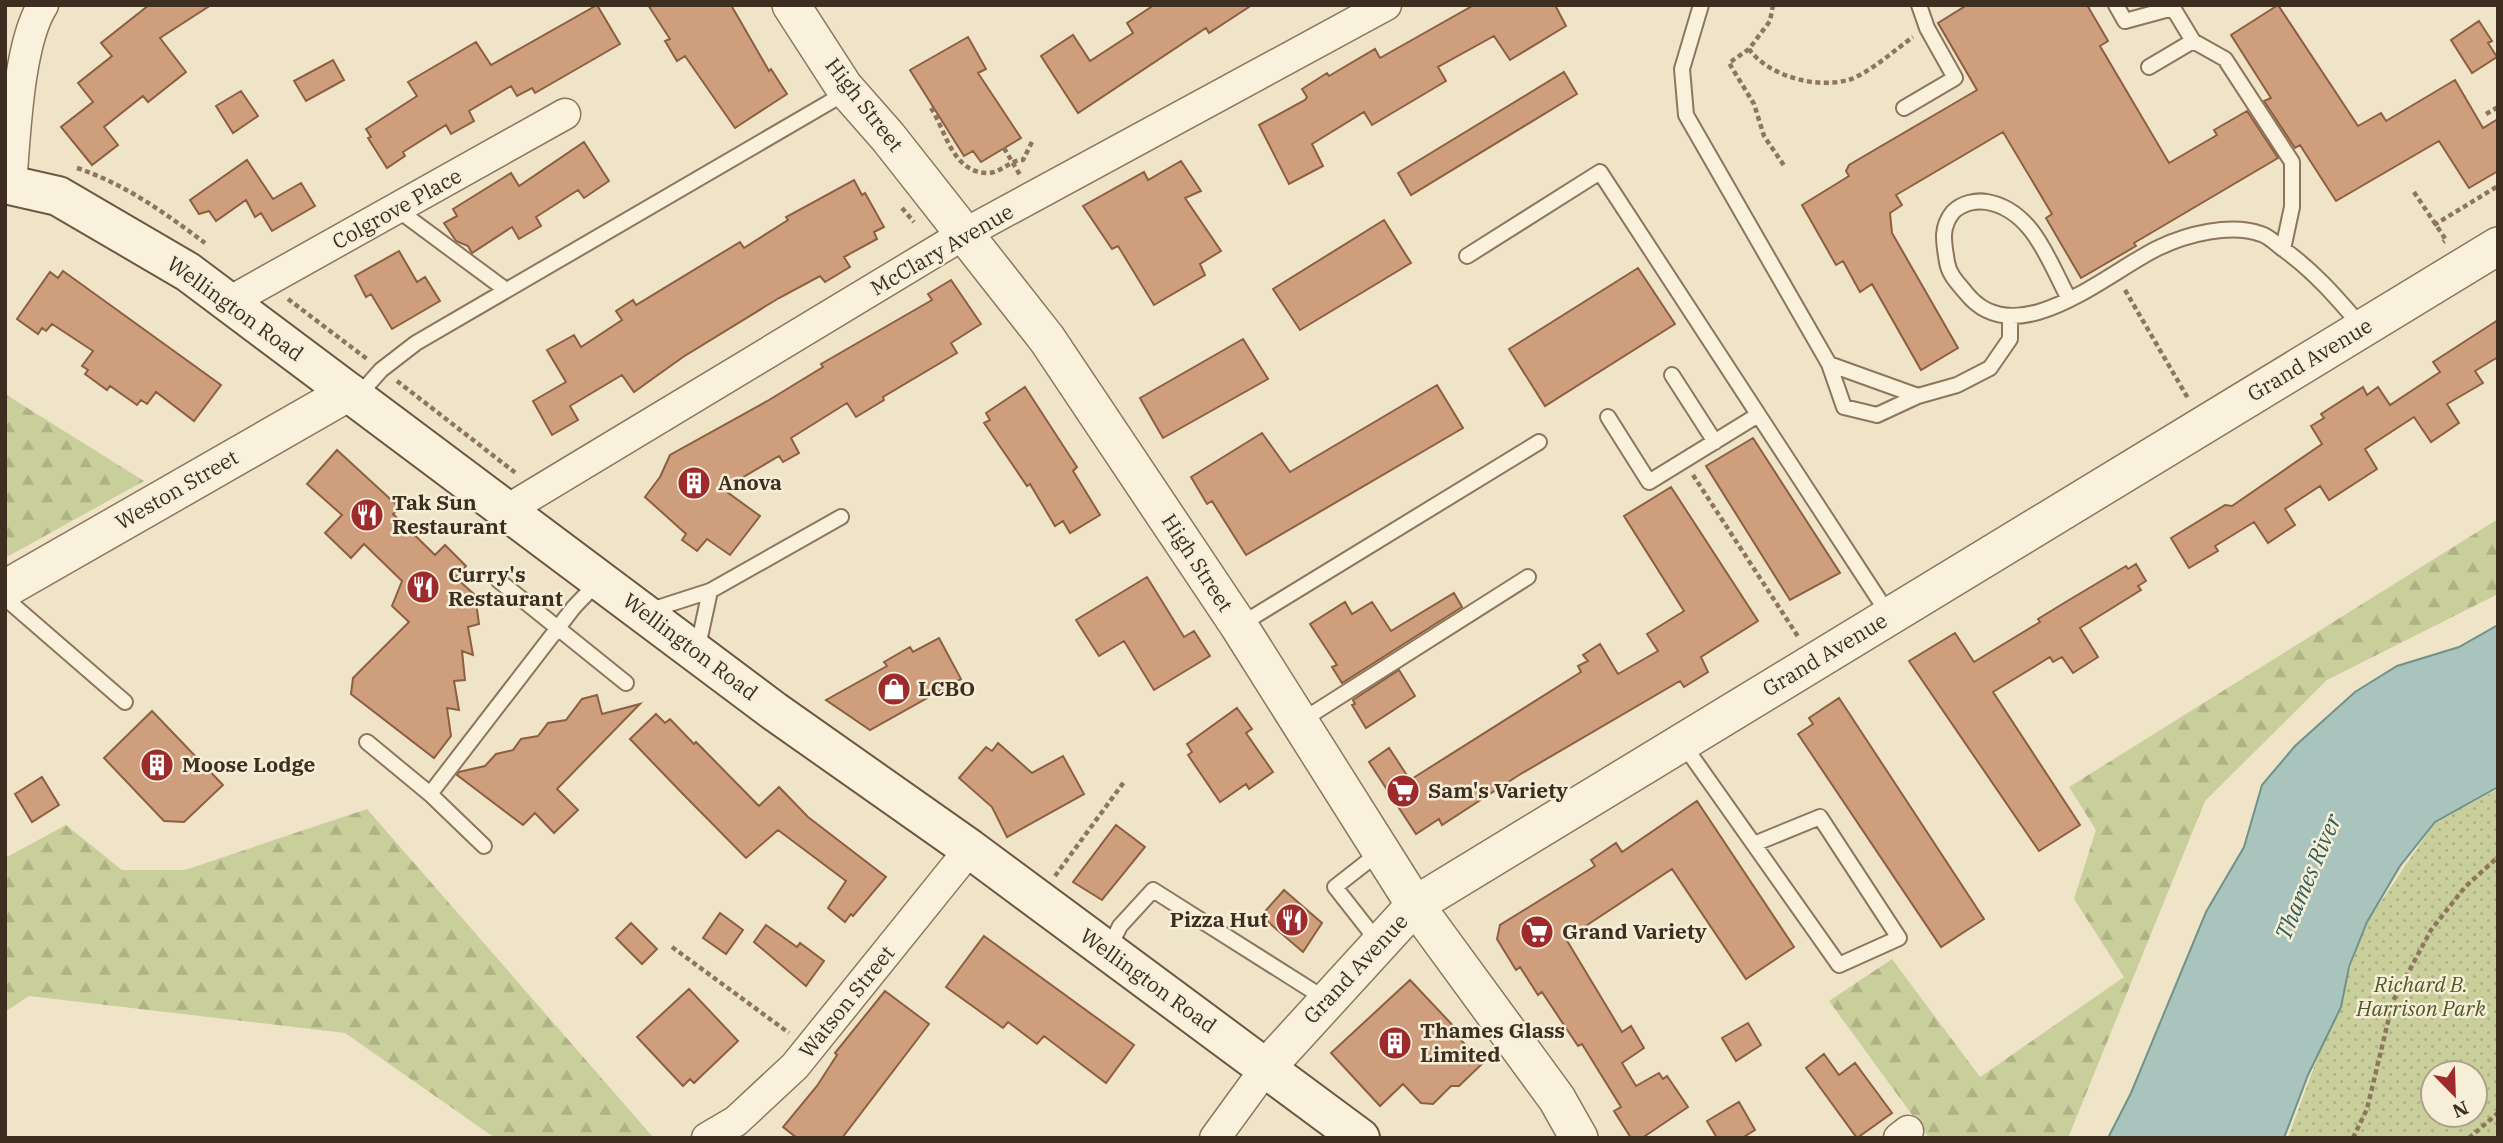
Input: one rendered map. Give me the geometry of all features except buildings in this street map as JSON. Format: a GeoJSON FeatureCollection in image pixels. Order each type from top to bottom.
{"type":"FeatureCollection","features":[{"type":"Feature","properties":{"kind":"main road","name":"Wellington Road"},"geometry":{"type":"LineString","coordinates":[[8,184],[58,196],[188,272],[229,302],[362,387],[515,494],[600,580],[774,711],[970,849],[1360,1138]]}},
{"type":"Feature","properties":{"kind":"street"},"geometry":{"type":"LineString","coordinates":[[8,184],[18,97],[35,18],[43,5]]}},
{"type":"Feature","properties":{"kind":"street","name":"High Street"},"geometry":{"type":"LineString","coordinates":[[791,5],[849,92],[966,233],[1047,339],[1239,626],[1415,905],[1557,1099],[1579,1138]]}},
{"type":"Feature","properties":{"kind":"street","name":"McClary Avenue"},"geometry":{"type":"LineString","coordinates":[[515,494],[966,233],[1386,5]]}},
{"type":"Feature","properties":{"kind":"street","name":"Colgrove Place"},"geometry":{"type":"LineString","coordinates":[[229,302],[398,210],[565,114]]}},
{"type":"Feature","properties":{"kind":"street","name":"Grand Avenue"},"geometry":{"type":"LineString","coordinates":[[1216,1138],[1266,1068],[1415,905],[2498,246]]}},
{"type":"Feature","properties":{"kind":"street","name":"Weston Street"},"geometry":{"type":"LineString","coordinates":[[5,589],[362,387]]}},
{"type":"Feature","properties":{"kind":"street","name":"Watson Street"},"geometry":{"type":"LineString","coordinates":[[706,1138],[736,1121],[794,1066],[970,849]]}},
{"type":"Feature","properties":{"kind":"lane"},"geometry":{"type":"LineString","coordinates":[[1701,5],[1682,69],[1686,115],[1829,364],[1844,407],[1877,415],[1918,396],[1957,385],[1990,368],[2010,339],[2010,318]]}},
{"type":"Feature","properties":{"kind":"lane"},"geometry":{"type":"LineString","coordinates":[[2116,5],[2125,21],[2173,6],[2193,41],[2225,59],[2292,162],[2292,207],[2283,249]]}},
{"type":"Feature","properties":{"kind":"lane"},"geometry":{"type":"LineString","coordinates":[[1904,108],[1955,78],[1927,28],[1922,6]]}},
{"type":"Feature","properties":{"kind":"lane"},"geometry":{"type":"LineString","coordinates":[[2149,67],[2193,41]]}},
{"type":"Feature","properties":{"kind":"lane"},"geometry":{"type":"LineString","coordinates":[[362,387],[416,343],[849,92]]}},
{"type":"Feature","properties":{"kind":"lane"},"geometry":{"type":"LineString","coordinates":[[1467,256],[1600,172],[1889,616]]}},
{"type":"Feature","properties":{"kind":"lane"},"geometry":{"type":"LineString","coordinates":[[2069,299],[2026,222],[2003,205],[1976,200],[1954,211],[1942,234],[1949,271],[1974,303],[2010,318],[2037,313],[2069,299],[2159,247],[2213,229],[2262,234],[2312,270],[2363,328]]}},
{"type":"Feature","properties":{"kind":"lane"},"geometry":{"type":"LineString","coordinates":[[398,210],[506,290]]}},
{"type":"Feature","properties":{"kind":"lane"},"geometry":{"type":"LineString","coordinates":[[1829,364],[1918,396]]}},
{"type":"Feature","properties":{"kind":"lane"},"geometry":{"type":"LineString","coordinates":[[1672,375],[1715,442]]}},
{"type":"Feature","properties":{"kind":"lane"},"geometry":{"type":"LineString","coordinates":[[1608,417],[1649,482],[1758,415]]}},
{"type":"Feature","properties":{"kind":"lane"},"geometry":{"type":"LineString","coordinates":[[1239,626],[1539,442]]}},
{"type":"Feature","properties":{"kind":"lane"},"geometry":{"type":"LineString","coordinates":[[644,612],[710,591],[841,517]]}},
{"type":"Feature","properties":{"kind":"lane"},"geometry":{"type":"LineString","coordinates":[[1300,722],[1528,577]]}},
{"type":"Feature","properties":{"kind":"lane"},"geometry":{"type":"LineString","coordinates":[[498,580],[626,683]]}},
{"type":"Feature","properties":{"kind":"lane"},"geometry":{"type":"LineString","coordinates":[[430,794],[558,629],[600,580]]}},
{"type":"Feature","properties":{"kind":"lane"},"geometry":{"type":"LineString","coordinates":[[697,651],[710,591]]}},
{"type":"Feature","properties":{"kind":"lane"},"geometry":{"type":"LineString","coordinates":[[5,598],[125,702]]}},
{"type":"Feature","properties":{"kind":"lane"},"geometry":{"type":"LineString","coordinates":[[366,742],[430,794],[484,846]]}},
{"type":"Feature","properties":{"kind":"lane"},"geometry":{"type":"LineString","coordinates":[[1682,743],[1839,965],[1899,938],[1820,817],[1754,844]]}},
{"type":"Feature","properties":{"kind":"lane"},"geometry":{"type":"LineString","coordinates":[[1379,944],[1335,887],[1381,850]]}},
{"type":"Feature","properties":{"kind":"lane"},"geometry":{"type":"LineString","coordinates":[[1108,951],[1120,926],[1153,890],[1328,1000]]}},
{"type":"Feature","properties":{"kind":"path"},"geometry":{"type":"LineString","coordinates":[[1773,5],[1770,21],[1749,49],[1729,63],[1754,104],[1765,136],[1785,167]]}},
{"type":"Feature","properties":{"kind":"path"},"geometry":{"type":"LineString","coordinates":[[1749,49],[1756,60],[1785,78],[1849,80],[1927,28]]}},
{"type":"Feature","properties":{"kind":"path"},"geometry":{"type":"LineString","coordinates":[[2486,114],[2498,107]]}},
{"type":"Feature","properties":{"kind":"path"},"geometry":{"type":"LineString","coordinates":[[931,108],[961,162],[986,173],[1004,170],[1012,163],[1023,160],[1032,142]]}},
{"type":"Feature","properties":{"kind":"path"},"geometry":{"type":"LineString","coordinates":[[1004,148],[1023,178]]}},
{"type":"Feature","properties":{"kind":"path"},"geometry":{"type":"LineString","coordinates":[[67,165],[101,176],[153,205],[207,244]]}},
{"type":"Feature","properties":{"kind":"path"},"geometry":{"type":"LineString","coordinates":[[2434,225],[2498,186]]}},
{"type":"Feature","properties":{"kind":"path"},"geometry":{"type":"LineString","coordinates":[[2414,192],[2446,240],[2437,246]]}},
{"type":"Feature","properties":{"kind":"path"},"geometry":{"type":"LineString","coordinates":[[2115,274],[2204,425]]}},
{"type":"Feature","properties":{"kind":"path"},"geometry":{"type":"LineString","coordinates":[[296,290],[285,296],[362,387],[515,494]]}},
{"type":"Feature","properties":{"kind":"path"},"geometry":{"type":"LineString","coordinates":[[1684,460],[1815,662]]}},
{"type":"Feature","properties":{"kind":"path"},"geometry":{"type":"LineString","coordinates":[[1053,879],[1124,782]]}},
{"type":"Feature","properties":{"kind":"path"},"geometry":{"type":"LineString","coordinates":[[2353,1138],[2367,1109],[2393,1000],[2431,930],[2465,887],[2498,857]]}},
{"type":"Feature","properties":{"kind":"path"},"geometry":{"type":"LineString","coordinates":[[672,947],[763,1016],[810,1047]]}},
{"type":"Feature","properties":{"kind":"path"},"geometry":{"type":"LineString","coordinates":[[2469,1138],[2498,1113]]}},
{"type":"Feature","properties":{"kind":"green space"},"geometry":{"type":"Polygon","coordinates":[[[5,394],[144,481],[5,558],[5,394]]]}},
{"type":"Feature","properties":{"kind":"green space"},"geometry":{"type":"Polygon","coordinates":[[[2498,519],[2498,594],[2327,680],[2205,801],[2068,1138],[1929,1138],[1829,1001],[1892,959],[1980,1077],[2124,977],[2074,899],[2096,830],[2069,787],[2498,519]]]}},
{"type":"Feature","properties":{"kind":"green space","name":"Richard B. Harrison Park"},"geometry":{"type":"Polygon","coordinates":[[[2498,789],[2498,1138],[2288,1138],[2367,922],[2435,822],[2498,789]]]}},
{"type":"Feature","properties":{"kind":"green space"},"geometry":{"type":"Polygon","coordinates":[[[367,809],[652,1136],[650,1138],[495,1138],[345,1033],[29,996],[5,1012],[5,858],[66,825],[122,870],[185,870],[367,809]]]}},
{"type":"Feature","properties":{"kind":"water","name":"Thames River"},"geometry":{"type":"Polygon","coordinates":[[[2498,625],[2498,787],[2435,822],[2400,866],[2367,922],[2349,967],[2341,1007],[2308,1075],[2284,1138],[2108,1138],[2131,1093],[2206,912],[2244,847],[2262,785],[2295,746],[2355,692],[2397,666],[2459,647],[2498,625]]]}},
{"type":"Feature","properties":{"kind":"place","name":"Anova"},"geometry":{"type":"Point","coordinates":[694,483]}},
{"type":"Feature","properties":{"kind":"place","name":"Tak Sun Restaurant"},"geometry":{"type":"Point","coordinates":[367,515]}},
{"type":"Feature","properties":{"kind":"place","name":"Curry's Restaurant"},"geometry":{"type":"Point","coordinates":[423,587]}},
{"type":"Feature","properties":{"kind":"place","name":"LCBO"},"geometry":{"type":"Point","coordinates":[894,689]}},
{"type":"Feature","properties":{"kind":"place","name":"Moose Lodge"},"geometry":{"type":"Point","coordinates":[157,765]}},
{"type":"Feature","properties":{"kind":"place","name":"Sam's Variety"},"geometry":{"type":"Point","coordinates":[1403,791]}},
{"type":"Feature","properties":{"kind":"place","name":"Pizza Hut"},"geometry":{"type":"Point","coordinates":[1292,920]}},
{"type":"Feature","properties":{"kind":"place","name":"Grand Variety"},"geometry":{"type":"Point","coordinates":[1537,932]}},
{"type":"Feature","properties":{"kind":"place","name":"Thames Glass Limited"},"geometry":{"type":"Point","coordinates":[1395,1043]}}]}
